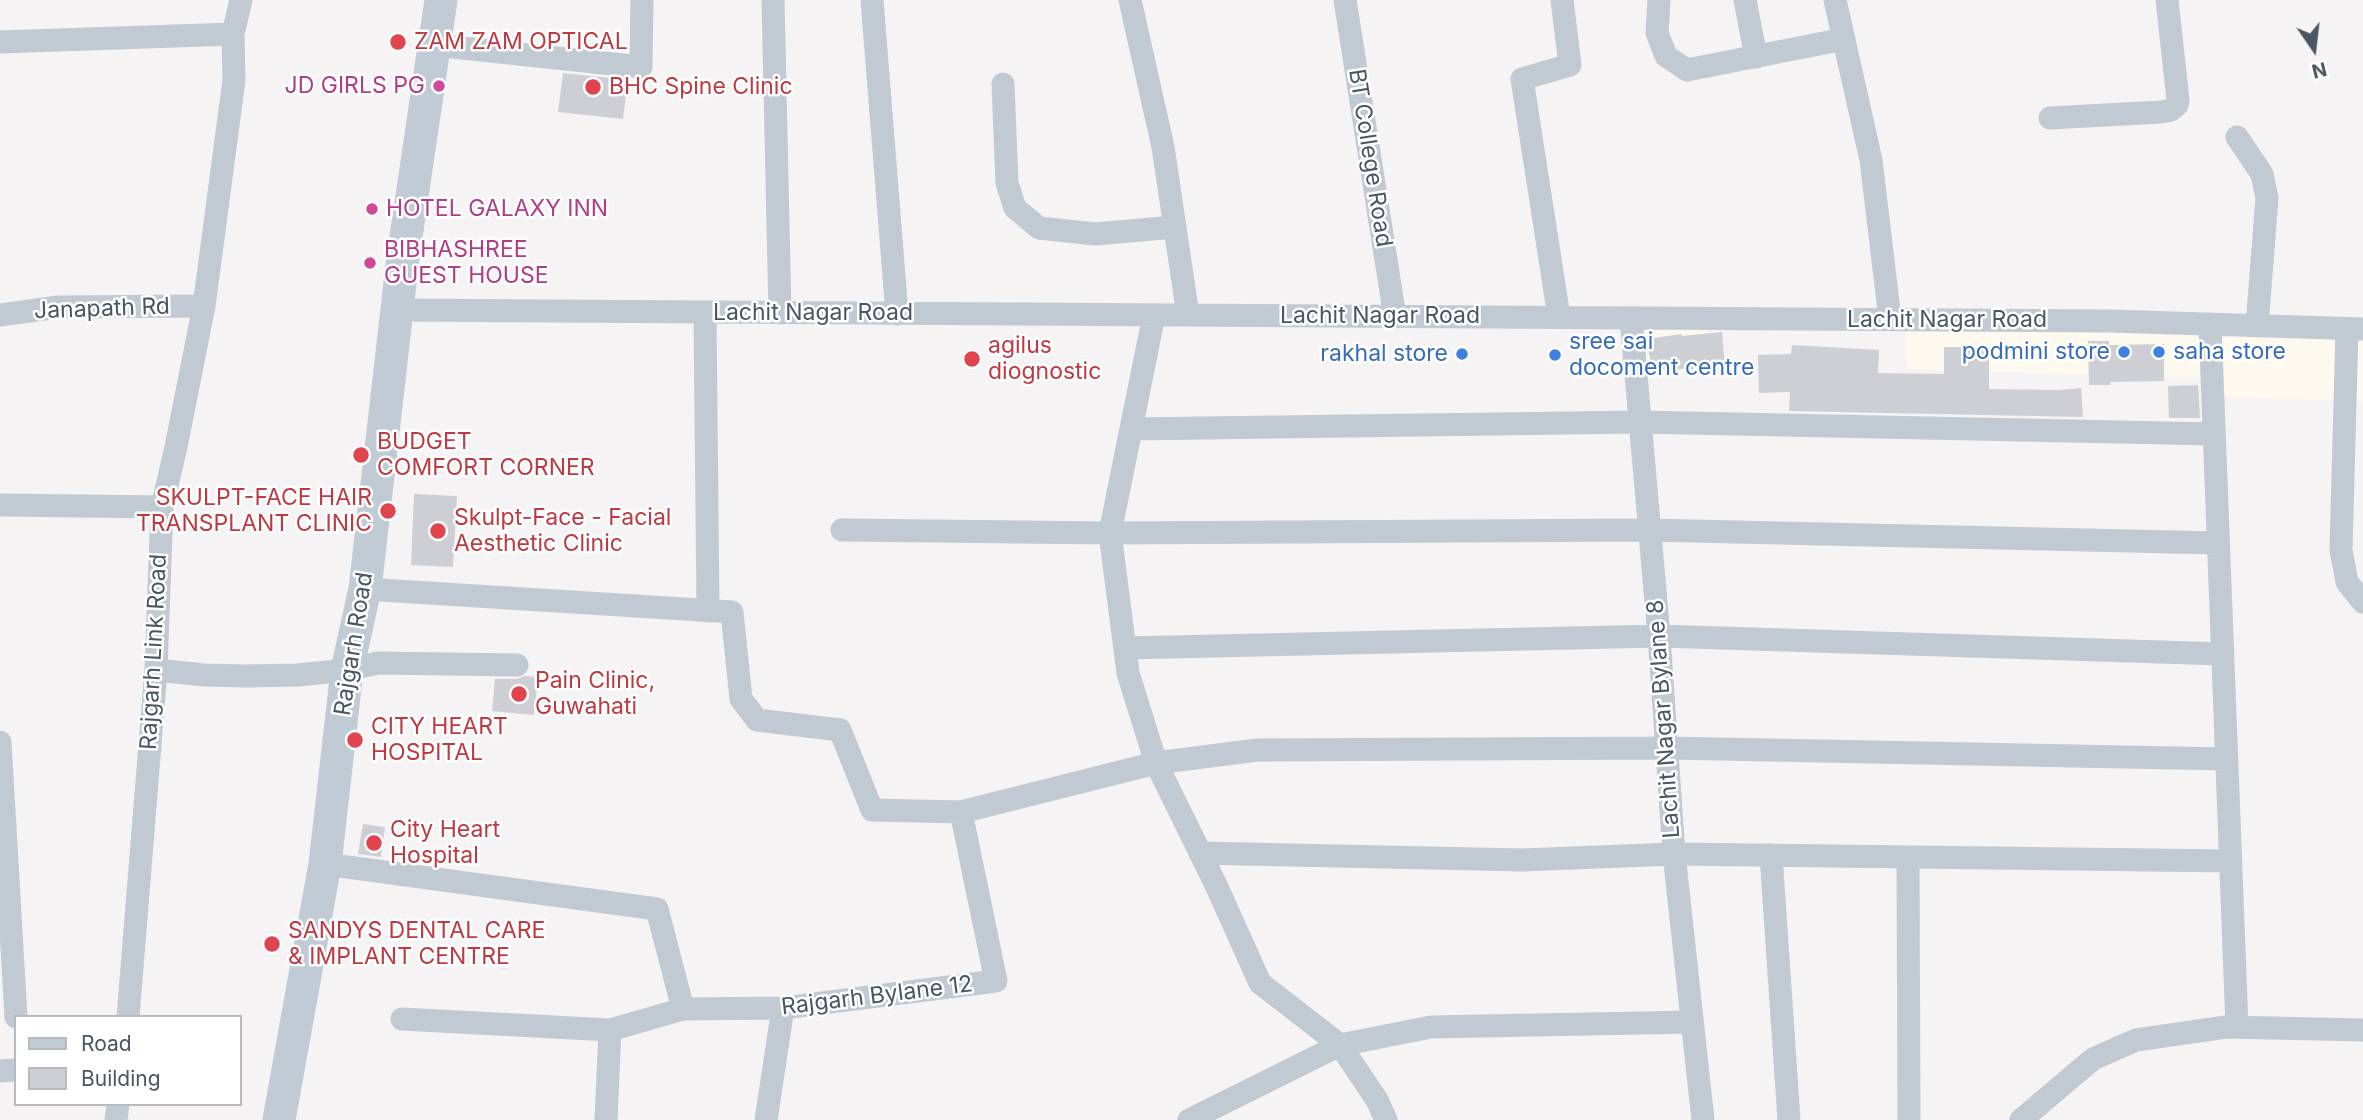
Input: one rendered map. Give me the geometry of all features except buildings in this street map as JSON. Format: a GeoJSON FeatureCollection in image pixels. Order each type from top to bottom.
{"type":"FeatureCollection","features":[{"type":"Feature","properties":{"kind":"main road","name":"Rajgarh Road"},"geometry":{"type":"LineString","coordinates":[[279,1120],[325,864],[347,670],[365,589],[397,310],[441,0]]}},
{"type":"Feature","properties":{"kind":"street","name":"Rajgarh Link Road"},"geometry":{"type":"LineString","coordinates":[[128,1015],[156,670],[162,508],[204,306],[234,80],[233,34],[241,0]]}},
{"type":"Feature","properties":{"kind":"street"},"geometry":{"type":"LineString","coordinates":[[435,44],[640,67],[642,0]]}},
{"type":"Feature","properties":{"kind":"street"},"geometry":{"type":"LineString","coordinates":[[773,0],[780,313]]}},
{"type":"Feature","properties":{"kind":"street"},"geometry":{"type":"LineString","coordinates":[[872,0],[897,314]]}},
{"type":"Feature","properties":{"kind":"street"},"geometry":{"type":"LineString","coordinates":[[1130,0],[1163,147],[1188,315]]}},
{"type":"Feature","properties":{"kind":"street","name":"BT College Road"},"geometry":{"type":"LineString","coordinates":[[1345,0],[1395,317]]}},
{"type":"Feature","properties":{"kind":"street"},"geometry":{"type":"LineString","coordinates":[[1559,317],[1522,79],[1570,65],[1562,0]]}},
{"type":"Feature","properties":{"kind":"street"},"geometry":{"type":"LineString","coordinates":[[1659,0],[1657,33],[1666,56],[1687,70],[1844,39]]}},
{"type":"Feature","properties":{"kind":"street"},"geometry":{"type":"LineString","coordinates":[[1745,0],[1756,57]]}},
{"type":"Feature","properties":{"kind":"street"},"geometry":{"type":"LineString","coordinates":[[1835,0],[1871,160],[1890,319]]}},
{"type":"Feature","properties":{"kind":"street"},"geometry":{"type":"LineString","coordinates":[[2050,118],[2161,112],[2171,110],[2176,105],[2178,100],[2167,0]]}},
{"type":"Feature","properties":{"kind":"street"},"geometry":{"type":"LineString","coordinates":[[0,42],[233,34]]}},
{"type":"Feature","properties":{"kind":"street"},"geometry":{"type":"LineString","coordinates":[[1003,84],[1007,183],[1016,208],[1039,229],[1095,234],[1175,227]]}},
{"type":"Feature","properties":{"kind":"street"},"geometry":{"type":"LineString","coordinates":[[2237,136],[2262,174],[2267,198],[2257,326]]}},
{"type":"Feature","properties":{"kind":"street","name":"Janapath Rd"},"geometry":{"type":"LineString","coordinates":[[0,315],[58,307],[204,306]]}},
{"type":"Feature","properties":{"kind":"street","name":"Lachit Nagar Road"},"geometry":{"type":"LineString","coordinates":[[397,310],[2110,321],[2355,329]]}},
{"type":"Feature","properties":{"kind":"street"},"geometry":{"type":"LineString","coordinates":[[705,313],[708,611]]}},
{"type":"Feature","properties":{"kind":"street"},"geometry":{"type":"LineString","coordinates":[[1154,315],[1110,533],[1128,673],[1156,763],[1260,984],[1340,1045],[1377,1100],[1386,1120]]}},
{"type":"Feature","properties":{"kind":"street","name":"Lachit Nagar Bylane 8"},"geometry":{"type":"LineString","coordinates":[[1631,318],[1668,748],[1674,854],[1703,1120]]}},
{"type":"Feature","properties":{"kind":"street"},"geometry":{"type":"LineString","coordinates":[[2210,324],[2237,1027]]}},
{"type":"Feature","properties":{"kind":"street"},"geometry":{"type":"LineString","coordinates":[[2355,329],[2341,550],[2347,582],[2363,602]]}},
{"type":"Feature","properties":{"kind":"street"},"geometry":{"type":"LineString","coordinates":[[1131,429],[1639,422],[2214,434]]}},
{"type":"Feature","properties":{"kind":"street"},"geometry":{"type":"LineString","coordinates":[[0,505],[162,508]]}},
{"type":"Feature","properties":{"kind":"street"},"geometry":{"type":"LineString","coordinates":[[842,530],[1110,533],[1648,530],[2218,543]]}},
{"type":"Feature","properties":{"kind":"street"},"geometry":{"type":"LineString","coordinates":[[365,589],[732,612],[741,699],[757,720],[839,730],[872,810],[961,812],[1156,763],[1257,750],[1668,748],[2227,760]]}},
{"type":"Feature","properties":{"kind":"street"},"geometry":{"type":"LineString","coordinates":[[1125,648],[1659,636],[2223,654]]}},
{"type":"Feature","properties":{"kind":"street"},"geometry":{"type":"LineString","coordinates":[[156,670],[246,676],[298,675],[347,670],[378,663],[517,665]]}},
{"type":"Feature","properties":{"kind":"street"},"geometry":{"type":"LineString","coordinates":[[0,742],[16,1015]]}},
{"type":"Feature","properties":{"kind":"street","name":"Rajgarh Bylane 12"},"geometry":{"type":"LineString","coordinates":[[402,1019],[610,1030],[682,1009],[783,1009],[996,981],[961,812]]}},
{"type":"Feature","properties":{"kind":"street"},"geometry":{"type":"LineString","coordinates":[[1200,853],[1522,860],[1674,854],[2230,861]]}},
{"type":"Feature","properties":{"kind":"street"},"geometry":{"type":"LineString","coordinates":[[1771,855],[1789,1120]]}},
{"type":"Feature","properties":{"kind":"street"},"geometry":{"type":"LineString","coordinates":[[1908,857],[1909,1120]]}},
{"type":"Feature","properties":{"kind":"street"},"geometry":{"type":"LineString","coordinates":[[325,864],[657,909],[682,1009]]}},
{"type":"Feature","properties":{"kind":"street"},"geometry":{"type":"LineString","coordinates":[[766,1120],[783,1009]]}},
{"type":"Feature","properties":{"kind":"street"},"geometry":{"type":"LineString","coordinates":[[1189,1120],[1340,1045],[1431,1027],[1692,1022]]}},
{"type":"Feature","properties":{"kind":"street"},"geometry":{"type":"LineString","coordinates":[[2021,1120],[2093,1059],[2136,1040],[2237,1027],[2363,1030]]}},
{"type":"Feature","properties":{"kind":"street"},"geometry":{"type":"LineString","coordinates":[[606,1120],[610,1030]]}},
{"type":"Feature","properties":{"kind":"shaded area"},"geometry":{"type":"Polygon","coordinates":[[[1645,328],[1707,330],[1706,371],[1646,371],[1645,328]]]}},
{"type":"Feature","properties":{"kind":"shaded area"},"geometry":{"type":"Polygon","coordinates":[[[1906,331],[2196,333],[2200,342],[2201,378],[1907,369],[1906,331]]]}},
{"type":"Feature","properties":{"kind":"shaded area"},"geometry":{"type":"Polygon","coordinates":[[[2224,334],[2363,337],[2363,401],[2221,397],[2219,339],[2224,334]]]}},
{"type":"Feature","properties":{"kind":"place","name":"ZAM ZAM OPTICAL"},"geometry":{"type":"Point","coordinates":[398,42]}},
{"type":"Feature","properties":{"kind":"place","name":"JD GIRLS PG"},"geometry":{"type":"Point","coordinates":[439,86]}},
{"type":"Feature","properties":{"kind":"place","name":"BHC Spine Clinic"},"geometry":{"type":"Point","coordinates":[593,87]}},
{"type":"Feature","properties":{"kind":"place","name":"HOTEL GALAXY INN"},"geometry":{"type":"Point","coordinates":[372,209]}},
{"type":"Feature","properties":{"kind":"place","name":"BIBHASHREE GUEST HOUSE"},"geometry":{"type":"Point","coordinates":[370,263]}},
{"type":"Feature","properties":{"kind":"place","name":"podmini store"},"geometry":{"type":"Point","coordinates":[2124,352]}},
{"type":"Feature","properties":{"kind":"place","name":"saha store"},"geometry":{"type":"Point","coordinates":[2159,352]}},
{"type":"Feature","properties":{"kind":"place","name":"rakhal store"},"geometry":{"type":"Point","coordinates":[1462,354]}},
{"type":"Feature","properties":{"kind":"place","name":"sree sai docoment centre"},"geometry":{"type":"Point","coordinates":[1555,355]}},
{"type":"Feature","properties":{"kind":"place","name":"agilus diognostic"},"geometry":{"type":"Point","coordinates":[972,359]}},
{"type":"Feature","properties":{"kind":"place","name":"BUDGET COMFORT CORNER"},"geometry":{"type":"Point","coordinates":[361,455]}},
{"type":"Feature","properties":{"kind":"place","name":"SKULPT-FACE HAIR TRANSPLANT CLINIC"},"geometry":{"type":"Point","coordinates":[388,511]}},
{"type":"Feature","properties":{"kind":"place","name":"Skulpt-Face - Facial Aesthetic Clinic"},"geometry":{"type":"Point","coordinates":[438,531]}},
{"type":"Feature","properties":{"kind":"place","name":"Pain Clinic, Guwahati"},"geometry":{"type":"Point","coordinates":[519,694]}},
{"type":"Feature","properties":{"kind":"place","name":"CITY HEART HOSPITAL"},"geometry":{"type":"Point","coordinates":[355,740]}},
{"type":"Feature","properties":{"kind":"place","name":"City Heart Hospital"},"geometry":{"type":"Point","coordinates":[374,843]}},
{"type":"Feature","properties":{"kind":"place","name":"SANDYS DENTAL CARE & IMPLANT CENTRE"},"geometry":{"type":"Point","coordinates":[272,944]}}]}
